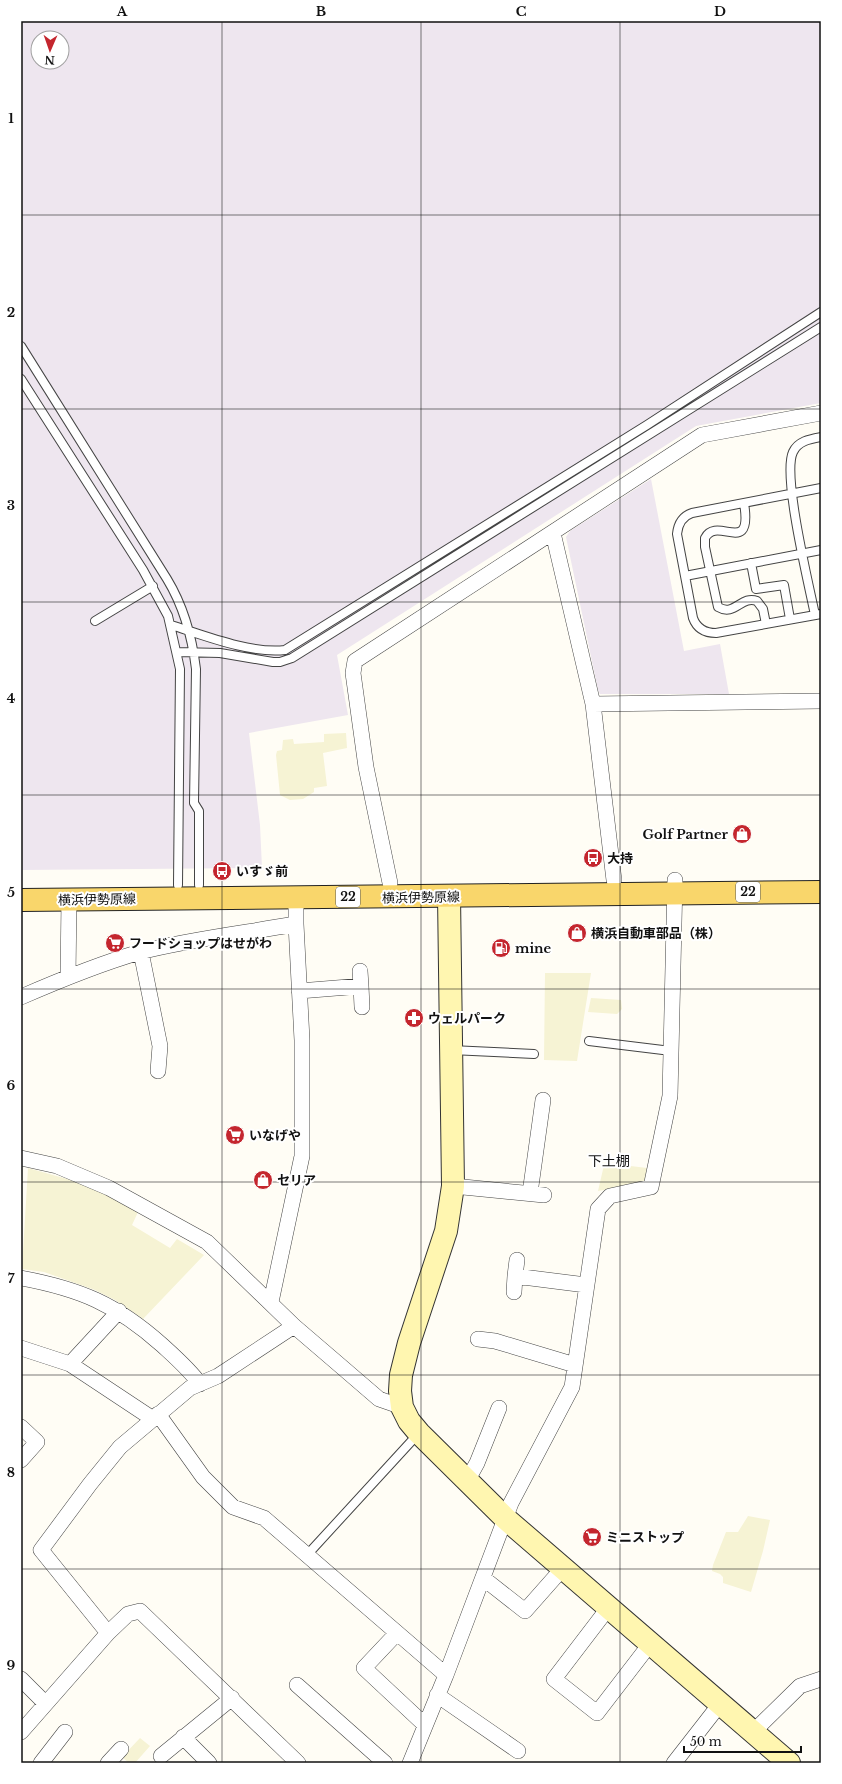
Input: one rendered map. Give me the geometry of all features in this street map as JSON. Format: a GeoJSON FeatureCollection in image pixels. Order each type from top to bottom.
{"type":"FeatureCollection","features":[{"type":"Feature","properties":{"kind":"main road","name":"横浜伊勢原線"},"geometry":{"type":"LineString","coordinates":[[21,900],[449,896],[821,878]]}},
{"type":"Feature","properties":{"kind":"main road","name":"横浜伊勢原線"},"geometry":{"type":"LineString","coordinates":[[21,885],[189,885],[614,880],[676,886],[821,892]]}},
{"type":"Feature","properties":{"kind":"street"},"geometry":{"type":"LineString","coordinates":[[390,883],[366,767],[353,673],[355,661],[553,534],[702,435],[821,413]]}},
{"type":"Feature","properties":{"kind":"street"},"geometry":{"type":"LineString","coordinates":[[553,534],[593,704],[614,880]]}},
{"type":"Feature","properties":{"kind":"street"},"geometry":{"type":"LineString","coordinates":[[593,704],[821,701]]}},
{"type":"Feature","properties":{"kind":"street"},"geometry":{"type":"LineString","coordinates":[[410,1763],[446,1675],[511,1503],[572,1387],[598,1209],[610,1196],[651,1187],[670,1096],[676,886]]}},
{"type":"Feature","properties":{"kind":"street"},"geometry":{"type":"LineString","coordinates":[[449,896],[453,1186],[446,1231],[401,1375],[400,1391],[402,1407],[409,1421],[419,1433],[506,1519],[789,1763]]}},
{"type":"Feature","properties":{"kind":"street"},"geometry":{"type":"LineString","coordinates":[[271,1302],[302,1156],[302,1040],[296,898]]}},
{"type":"Feature","properties":{"kind":"street"},"geometry":{"type":"LineString","coordinates":[[68,900],[68,977]]}},
{"type":"Feature","properties":{"kind":"street"},"geometry":{"type":"LineString","coordinates":[[21,997],[68,977],[141,952],[167,946],[296,924]]}},
{"type":"Feature","properties":{"kind":"street"},"geometry":{"type":"LineString","coordinates":[[141,952],[160,1046],[158,1070]]}},
{"type":"Feature","properties":{"kind":"street"},"geometry":{"type":"LineString","coordinates":[[360,971],[362,1007]]}},
{"type":"Feature","properties":{"kind":"street"},"geometry":{"type":"LineString","coordinates":[[300,991],[361,986]]}},
{"type":"Feature","properties":{"kind":"street"},"geometry":{"type":"LineString","coordinates":[[453,1186],[537,1194],[543,1100]]}},
{"type":"Feature","properties":{"kind":"street"},"geometry":{"type":"LineString","coordinates":[[21,1158],[57,1166],[109,1188],[207,1242],[271,1302],[294,1326],[379,1399],[402,1407]]}},
{"type":"Feature","properties":{"kind":"street"},"geometry":{"type":"LineString","coordinates":[[514,1292],[518,1260]]}},
{"type":"Feature","properties":{"kind":"street"},"geometry":{"type":"LineString","coordinates":[[515,1276],[586,1285]]}},
{"type":"Feature","properties":{"kind":"street"},"geometry":{"type":"LineString","coordinates":[[21,1278],[54,1284],[93,1297],[119,1311],[142,1327],[192,1374],[200,1384]]}},
{"type":"Feature","properties":{"kind":"street"},"geometry":{"type":"LineString","coordinates":[[70,1364],[119,1311]]}},
{"type":"Feature","properties":{"kind":"street"},"geometry":{"type":"LineString","coordinates":[[108,1633],[41,1550],[90,1484],[120,1447],[190,1388],[218,1376],[294,1326]]}},
{"type":"Feature","properties":{"kind":"street"},"geometry":{"type":"LineString","coordinates":[[478,1340],[495,1341],[575,1365]]}},
{"type":"Feature","properties":{"kind":"street"},"geometry":{"type":"LineString","coordinates":[[21,1348],[70,1364],[156,1417],[204,1477],[233,1507],[264,1518],[446,1675]]}},
{"type":"Feature","properties":{"kind":"street"},"geometry":{"type":"LineString","coordinates":[[467,1481],[477,1463],[499,1408]]}},
{"type":"Feature","properties":{"kind":"street"},"geometry":{"type":"LineString","coordinates":[[21,1427],[37,1442],[21,1460]]}},
{"type":"Feature","properties":{"kind":"street"},"geometry":{"type":"LineString","coordinates":[[483,1578],[525,1611],[563,1568]]}},
{"type":"Feature","properties":{"kind":"street"},"geometry":{"type":"LineString","coordinates":[[609,1607],[554,1679],[597,1713],[650,1644]]}},
{"type":"Feature","properties":{"kind":"street"},"geometry":{"type":"LineString","coordinates":[[21,1732],[108,1633],[128,1614],[140,1611],[298,1763]]}},
{"type":"Feature","properties":{"kind":"street"},"geometry":{"type":"LineString","coordinates":[[397,1633],[364,1668],[425,1725]]}},
{"type":"Feature","properties":{"kind":"street"},"geometry":{"type":"LineString","coordinates":[[21,1679],[45,1703]]}},
{"type":"Feature","properties":{"kind":"street"},"geometry":{"type":"LineString","coordinates":[[753,1732],[800,1686],[821,1679]]}},
{"type":"Feature","properties":{"kind":"street"},"geometry":{"type":"LineString","coordinates":[[297,1685],[385,1763]]}},
{"type":"Feature","properties":{"kind":"street"},"geometry":{"type":"LineString","coordinates":[[437,1695],[518,1751]]}},
{"type":"Feature","properties":{"kind":"street"},"geometry":{"type":"LineString","coordinates":[[161,1756],[232,1698]]}},
{"type":"Feature","properties":{"kind":"street"},"geometry":{"type":"LineString","coordinates":[[674,1763],[720,1704]]}},
{"type":"Feature","properties":{"kind":"street"},"geometry":{"type":"LineString","coordinates":[[41,1763],[65,1732]]}},
{"type":"Feature","properties":{"kind":"street"},"geometry":{"type":"LineString","coordinates":[[183,1737],[209,1763]]}},
{"type":"Feature","properties":{"kind":"street"},"geometry":{"type":"LineString","coordinates":[[108,1763],[121,1749]]}},
{"type":"Feature","properties":{"kind":"lane"},"geometry":{"type":"LineString","coordinates":[[171,625],[239,645],[267,650],[284,650],[647,425],[821,312]]}},
{"type":"Feature","properties":{"kind":"lane"},"geometry":{"type":"LineString","coordinates":[[177,652],[194,651],[273,662],[280,662],[292,658],[821,326]]}},
{"type":"Feature","properties":{"kind":"lane"},"geometry":{"type":"LineString","coordinates":[[21,346],[173,590],[190,631],[196,669],[194,803],[199,811],[189,885]]}},
{"type":"Feature","properties":{"kind":"lane"},"geometry":{"type":"LineString","coordinates":[[21,380],[153,586],[161,600],[171,625],[177,652],[180,690],[189,885]]}},
{"type":"Feature","properties":{"kind":"lane"},"geometry":{"type":"LineString","coordinates":[[821,437],[806,440],[793,451],[789,465],[793,494],[803,553],[818,614],[716,633],[704,632],[697,626],[693,618],[677,534],[678,527],[684,517],[692,513],[793,494],[821,488]]}},
{"type":"Feature","properties":{"kind":"lane"},"geometry":{"type":"LineString","coordinates":[[744,503],[746,522],[742,530],[734,533],[715,529],[705,538],[710,571],[718,607],[726,611],[730,611],[745,600],[758,601],[763,609],[766,624]]}},
{"type":"Feature","properties":{"kind":"lane"},"geometry":{"type":"LineString","coordinates":[[685,576],[821,550]]}},
{"type":"Feature","properties":{"kind":"lane"},"geometry":{"type":"LineString","coordinates":[[751,563],[756,590],[784,584],[790,619]]}},
{"type":"Feature","properties":{"kind":"lane"},"geometry":{"type":"LineString","coordinates":[[95,621],[153,586]]}},
{"type":"Feature","properties":{"kind":"lane"},"geometry":{"type":"LineString","coordinates":[[589,1040],[671,1051]]}},
{"type":"Feature","properties":{"kind":"lane"},"geometry":{"type":"LineString","coordinates":[[451,1050],[534,1054]]}},
{"type":"Feature","properties":{"kind":"lane"},"geometry":{"type":"LineString","coordinates":[[307,1555],[419,1433]]}},
{"type":"Feature","properties":{"kind":"shaded area"},"geometry":{"type":"Polygon","coordinates":[[[21,21],[821,21],[821,403],[696,426],[337,655],[348,715],[249,733],[260,825],[262,868],[21,870],[21,21]]]}},
{"type":"Feature","properties":{"kind":"shaded area"},"geometry":{"type":"Polygon","coordinates":[[[651,479],[684,651],[720,644],[729,694],[600,694],[598,690],[566,537],[570,531],[651,479]]]}},
{"type":"Feature","properties":{"kind":"shaded area"},"geometry":{"type":"Polygon","coordinates":[[[346,733],[347,748],[323,753],[327,786],[314,788],[314,792],[303,799],[290,800],[280,795],[276,755],[277,751],[282,750],[283,740],[293,739],[294,744],[324,742],[324,734],[346,733]]]}},
{"type":"Feature","properties":{"kind":"shaded area"},"geometry":{"type":"Polygon","coordinates":[[[545,973],[591,973],[577,1061],[544,1060],[545,973]]]}},
{"type":"Feature","properties":{"kind":"shaded area"},"geometry":{"type":"Polygon","coordinates":[[[591,998],[621,1000],[622,1009],[617,1014],[588,1012],[591,998]]]}},
{"type":"Feature","properties":{"kind":"shaded area"},"geometry":{"type":"Polygon","coordinates":[[[614,1164],[647,1168],[644,1183],[598,1191],[604,1165],[614,1164]]]}},
{"type":"Feature","properties":{"kind":"shaded area"},"geometry":{"type":"Polygon","coordinates":[[[28,1168],[85,1184],[116,1199],[138,1212],[132,1225],[170,1248],[177,1239],[204,1255],[143,1319],[115,1300],[95,1290],[44,1272],[22,1269],[28,1168]]]}},
{"type":"Feature","properties":{"kind":"shaded area"},"geometry":{"type":"Polygon","coordinates":[[[748,1516],[770,1520],[751,1592],[723,1583],[723,1577],[712,1571],[726,1532],[738,1532],[748,1516]]]}},
{"type":"Feature","properties":{"kind":"shaded area"},"geometry":{"type":"Polygon","coordinates":[[[140,1738],[150,1746],[135,1763],[129,1763],[122,1757],[140,1738]]]}},
{"type":"Feature","properties":{"kind":"place","name":"Golf Partner"},"geometry":{"type":"Point","coordinates":[742,834]}},
{"type":"Feature","properties":{"kind":"place","name":"大持"},"geometry":{"type":"Point","coordinates":[593,858]}},
{"type":"Feature","properties":{"kind":"place","name":"いすゞ前"},"geometry":{"type":"Point","coordinates":[222,871]}},
{"type":"Feature","properties":{"kind":"place","name":"横浜自動車部品（株）"},"geometry":{"type":"Point","coordinates":[577,933]}},
{"type":"Feature","properties":{"kind":"place","name":"フードショップはせがわ"},"geometry":{"type":"Point","coordinates":[115,943]}},
{"type":"Feature","properties":{"kind":"place","name":"mine"},"geometry":{"type":"Point","coordinates":[501,948]}},
{"type":"Feature","properties":{"kind":"place","name":"ウェルパーク"},"geometry":{"type":"Point","coordinates":[414,1018]}},
{"type":"Feature","properties":{"kind":"place","name":"いなげや"},"geometry":{"type":"Point","coordinates":[235,1135]}},
{"type":"Feature","properties":{"kind":"place","name":"セリア"},"geometry":{"type":"Point","coordinates":[263,1180]}},
{"type":"Feature","properties":{"kind":"place","name":"ミニストップ"},"geometry":{"type":"Point","coordinates":[592,1537]}},
{"type":"Feature","properties":{"kind":"district","name":"下土棚"},"geometry":{"type":"Point","coordinates":[609,1161]}}]}
